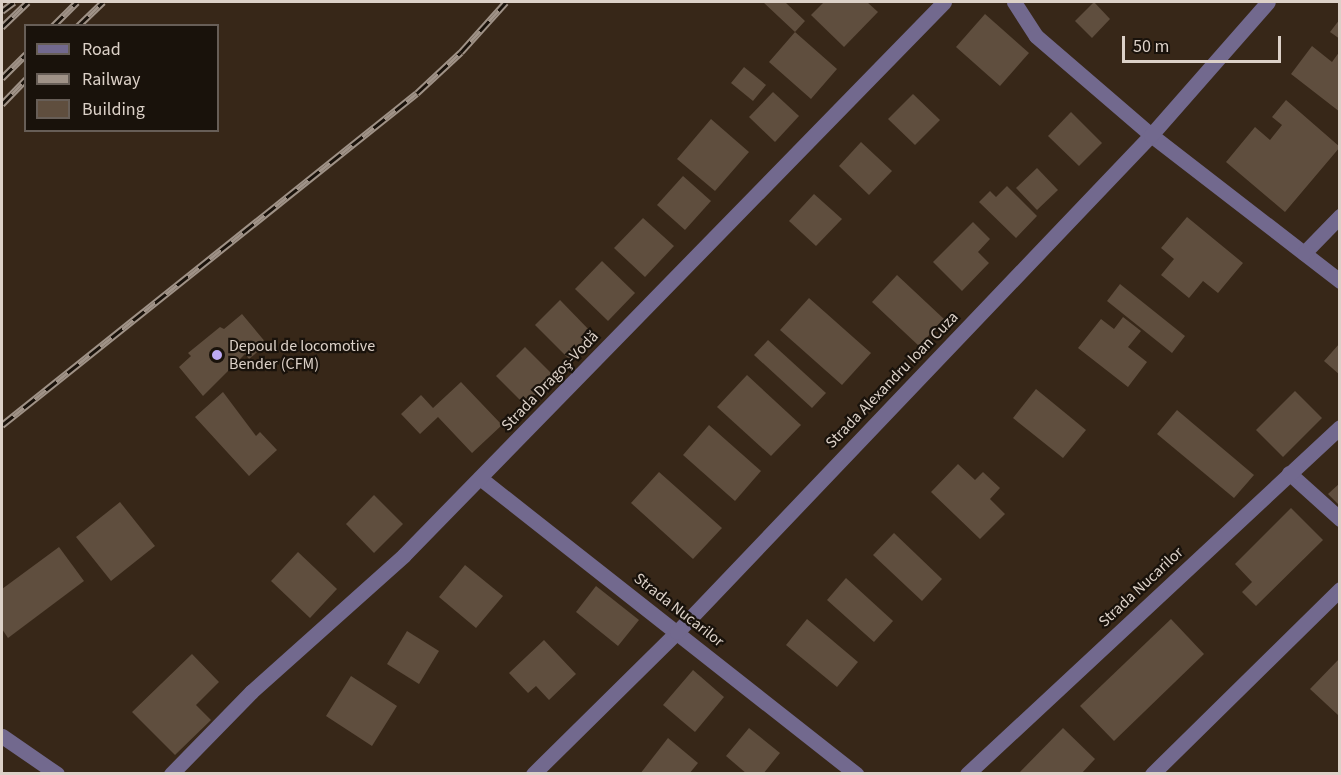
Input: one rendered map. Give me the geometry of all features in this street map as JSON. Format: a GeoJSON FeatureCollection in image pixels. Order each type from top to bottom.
{"type":"FeatureCollection","features":[{"type":"Feature","properties":{"kind":"street","name":"Strada Dragoş-Vodă"},"geometry":{"type":"LineString","coordinates":[[171,774],[251,692],[404,555],[944,2]]}},
{"type":"Feature","properties":{"kind":"street"},"geometry":{"type":"LineString","coordinates":[[1014,2],[1036,36],[1151,135],[1340,281]]}},
{"type":"Feature","properties":{"kind":"street","name":"Strada Alexandru Ioan Cuza"},"geometry":{"type":"LineString","coordinates":[[533,774],[677,632],[1151,135],[1268,2]]}},
{"type":"Feature","properties":{"kind":"street"},"geometry":{"type":"LineString","coordinates":[[1304,253],[1340,216]]}},
{"type":"Feature","properties":{"kind":"street","name":"Strada Nucarilor"},"geometry":{"type":"LineString","coordinates":[[967,774],[1340,427]]}},
{"type":"Feature","properties":{"kind":"street"},"geometry":{"type":"LineString","coordinates":[[1289,472],[1340,519]]}},
{"type":"Feature","properties":{"kind":"street","name":"Strada Nucarilor"},"geometry":{"type":"LineString","coordinates":[[480,478],[855,773]]}},
{"type":"Feature","properties":{"kind":"street"},"geometry":{"type":"LineString","coordinates":[[1152,774],[1340,589]]}},
{"type":"Feature","properties":{"kind":"street"},"geometry":{"type":"LineString","coordinates":[[2,736],[57,774]]}},
{"type":"Feature","properties":{"kind":"building"},"geometry":{"type":"Polygon","coordinates":[[[763,2],[785,2],[805,21],[795,32],[763,2]]]}},
{"type":"Feature","properties":{"kind":"building"},"geometry":{"type":"Polygon","coordinates":[[[824,2],[867,2],[878,12],[844,47],[811,15],[824,2]]]}},
{"type":"Feature","properties":{"kind":"building"},"geometry":{"type":"Polygon","coordinates":[[[1094,2],[1110,19],[1092,38],[1075,21],[1094,2]]]}},
{"type":"Feature","properties":{"kind":"building"},"geometry":{"type":"Polygon","coordinates":[[[985,14],[1029,53],[1000,86],[956,47],[985,14]]]}},
{"type":"Feature","properties":{"kind":"building"},"geometry":{"type":"Polygon","coordinates":[[[1340,19],[1340,39],[1330,32],[1340,19]]]}},
{"type":"Feature","properties":{"kind":"building"},"geometry":{"type":"Polygon","coordinates":[[[795,32],[837,69],[811,99],[769,62],[795,32]]]}},
{"type":"Feature","properties":{"kind":"building"},"geometry":{"type":"Polygon","coordinates":[[[1312,46],[1332,62],[1340,51],[1340,112],[1291,74],[1312,46]]]}},
{"type":"Feature","properties":{"kind":"building"},"geometry":{"type":"Polygon","coordinates":[[[744,67],[766,85],[753,101],[731,83],[744,67]]]}},
{"type":"Feature","properties":{"kind":"building"},"geometry":{"type":"Polygon","coordinates":[[[773,92],[799,116],[775,142],[749,117],[773,92]]]}},
{"type":"Feature","properties":{"kind":"building"},"geometry":{"type":"Polygon","coordinates":[[[913,94],[940,120],[915,145],[888,119],[913,94]]]}},
{"type":"Feature","properties":{"kind":"building"},"geometry":{"type":"Polygon","coordinates":[[[1286,100],[1340,147],[1285,212],[1226,162],[1255,127],[1270,140],[1282,125],[1272,117],[1286,100]]]}},
{"type":"Feature","properties":{"kind":"building"},"geometry":{"type":"Polygon","coordinates":[[[1071,112],[1102,143],[1079,166],[1048,136],[1071,112]]]}},
{"type":"Feature","properties":{"kind":"building"},"geometry":{"type":"Polygon","coordinates":[[[711,119],[749,152],[715,191],[677,159],[711,119]]]}},
{"type":"Feature","properties":{"kind":"building"},"geometry":{"type":"Polygon","coordinates":[[[861,142],[892,171],[869,195],[839,166],[861,142]]]}},
{"type":"Feature","properties":{"kind":"building"},"geometry":{"type":"Polygon","coordinates":[[[1037,168],[1058,190],[1037,210],[1016,188],[1037,168]]]}},
{"type":"Feature","properties":{"kind":"building"},"geometry":{"type":"Polygon","coordinates":[[[683,176],[711,201],[685,230],[657,205],[683,176]]]}},
{"type":"Feature","properties":{"kind":"building"},"geometry":{"type":"Polygon","coordinates":[[[1007,186],[1037,216],[1016,238],[979,202],[990,191],[996,197],[1007,186]]]}},
{"type":"Feature","properties":{"kind":"building"},"geometry":{"type":"Polygon","coordinates":[[[814,194],[842,219],[816,246],[789,221],[814,194]]]}},
{"type":"Feature","properties":{"kind":"building"},"geometry":{"type":"Polygon","coordinates":[[[1187,217],[1243,263],[1218,293],[1203,281],[1189,298],[1161,275],[1174,259],[1161,248],[1187,217]]]}},
{"type":"Feature","properties":{"kind":"building"},"geometry":{"type":"Polygon","coordinates":[[[643,218],[674,246],[645,277],[614,248],[643,218]]]}},
{"type":"Feature","properties":{"kind":"building"},"geometry":{"type":"Polygon","coordinates":[[[973,222],[990,239],[978,252],[989,263],[962,291],[933,262],[973,222]]]}},
{"type":"Feature","properties":{"kind":"building"},"geometry":{"type":"Polygon","coordinates":[[[602,261],[635,293],[608,321],[575,289],[602,261]]]}},
{"type":"Feature","properties":{"kind":"building"},"geometry":{"type":"Polygon","coordinates":[[[897,275],[944,319],[919,346],[872,302],[897,275]]]}},
{"type":"Feature","properties":{"kind":"building"},"geometry":{"type":"Polygon","coordinates":[[[1120,284],[1185,336],[1172,353],[1107,301],[1120,284]]]}},
{"type":"Feature","properties":{"kind":"building"},"geometry":{"type":"Polygon","coordinates":[[[809,298],[871,353],[842,385],[780,330],[809,298]]]}},
{"type":"Feature","properties":{"kind":"building"},"geometry":{"type":"Polygon","coordinates":[[[560,300],[593,334],[569,359],[535,325],[560,300]]]}},
{"type":"Feature","properties":{"kind":"building","name":"Depoul de locomotive Bender (CFM)"},"geometry":{"type":"Polygon","coordinates":[[[242,314],[267,344],[249,359],[245,354],[203,396],[179,367],[191,356],[188,353],[220,327],[224,329],[242,314]]]}},
{"type":"Feature","properties":{"kind":"building"},"geometry":{"type":"Polygon","coordinates":[[[1123,317],[1141,331],[1128,347],[1147,362],[1128,387],[1078,348],[1101,319],[1114,329],[1123,317]]]}},
{"type":"Feature","properties":{"kind":"building"},"geometry":{"type":"Polygon","coordinates":[[[768,340],[826,393],[812,408],[754,355],[768,340]]]}},
{"type":"Feature","properties":{"kind":"building"},"geometry":{"type":"Polygon","coordinates":[[[1340,343],[1340,375],[1324,361],[1340,343]]]}},
{"type":"Feature","properties":{"kind":"building"},"geometry":{"type":"Polygon","coordinates":[[[525,347],[554,376],[525,405],[496,376],[525,347]]]}},
{"type":"Feature","properties":{"kind":"building"},"geometry":{"type":"Polygon","coordinates":[[[747,375],[801,425],[771,456],[717,407],[747,375]]]}},
{"type":"Feature","properties":{"kind":"building"},"geometry":{"type":"Polygon","coordinates":[[[461,382],[502,425],[472,453],[438,417],[420,434],[401,414],[421,395],[433,408],[461,382]]]}},
{"type":"Feature","properties":{"kind":"building"},"geometry":{"type":"Polygon","coordinates":[[[1036,389],[1086,430],[1063,458],[1013,418],[1036,389]]]}},
{"type":"Feature","properties":{"kind":"building"},"geometry":{"type":"Polygon","coordinates":[[[1295,391],[1322,418],[1283,457],[1256,430],[1295,391]]]}},
{"type":"Feature","properties":{"kind":"building"},"geometry":{"type":"Polygon","coordinates":[[[223,392],[256,436],[260,432],[277,450],[249,476],[195,417],[223,392]]]}},
{"type":"Feature","properties":{"kind":"building"},"geometry":{"type":"Polygon","coordinates":[[[1177,410],[1254,475],[1234,498],[1157,434],[1177,410]]]}},
{"type":"Feature","properties":{"kind":"building"},"geometry":{"type":"Polygon","coordinates":[[[709,425],[761,471],[735,501],[683,455],[709,425]]]}},
{"type":"Feature","properties":{"kind":"building"},"geometry":{"type":"Polygon","coordinates":[[[958,464],[975,480],[983,472],[1000,488],[990,499],[1005,514],[980,539],[931,492],[958,464]]]}},
{"type":"Feature","properties":{"kind":"building"},"geometry":{"type":"Polygon","coordinates":[[[659,472],[722,528],[693,559],[631,503],[659,472]]]}},
{"type":"Feature","properties":{"kind":"building"},"geometry":{"type":"Polygon","coordinates":[[[1340,483],[1340,506],[1328,494],[1340,483]]]}},
{"type":"Feature","properties":{"kind":"building"},"geometry":{"type":"Polygon","coordinates":[[[374,495],[403,524],[374,553],[346,524],[374,495]]]}},
{"type":"Feature","properties":{"kind":"building"},"geometry":{"type":"Polygon","coordinates":[[[120,502],[155,546],[111,581],[76,537],[120,502]]]}},
{"type":"Feature","properties":{"kind":"building"},"geometry":{"type":"Polygon","coordinates":[[[1291,508],[1323,540],[1256,606],[1242,592],[1252,582],[1235,564],[1291,508]]]}},
{"type":"Feature","properties":{"kind":"building"},"geometry":{"type":"Polygon","coordinates":[[[894,533],[942,579],[922,601],[873,555],[894,533]]]}},
{"type":"Feature","properties":{"kind":"building"},"geometry":{"type":"Polygon","coordinates":[[[59,547],[84,581],[8,638],[2,629],[2,589],[59,547]]]}},
{"type":"Feature","properties":{"kind":"building"},"geometry":{"type":"Polygon","coordinates":[[[298,552],[337,589],[310,618],[271,581],[298,552]]]}},
{"type":"Feature","properties":{"kind":"building"},"geometry":{"type":"Polygon","coordinates":[[[465,565],[503,596],[476,628],[439,597],[465,565]]]}},
{"type":"Feature","properties":{"kind":"building"},"geometry":{"type":"Polygon","coordinates":[[[846,578],[893,621],[874,642],[827,600],[846,578]]]}},
{"type":"Feature","properties":{"kind":"building"},"geometry":{"type":"Polygon","coordinates":[[[596,586],[639,620],[618,646],[576,612],[596,586]]]}},
{"type":"Feature","properties":{"kind":"building"},"geometry":{"type":"Polygon","coordinates":[[[807,619],[858,662],[837,687],[786,645],[807,619]]]}},
{"type":"Feature","properties":{"kind":"building"},"geometry":{"type":"Polygon","coordinates":[[[1171,619],[1204,654],[1114,741],[1080,706],[1171,619]]]}},
{"type":"Feature","properties":{"kind":"building"},"geometry":{"type":"Polygon","coordinates":[[[407,631],[439,651],[419,684],[387,664],[407,631]]]}},
{"type":"Feature","properties":{"kind":"building"},"geometry":{"type":"Polygon","coordinates":[[[544,640],[576,674],[549,700],[536,686],[528,693],[509,673],[544,640]]]}},
{"type":"Feature","properties":{"kind":"building"},"geometry":{"type":"Polygon","coordinates":[[[192,654],[219,682],[196,705],[211,720],[175,755],[132,712],[192,654]]]}},
{"type":"Feature","properties":{"kind":"building"},"geometry":{"type":"Polygon","coordinates":[[[1340,658],[1340,714],[1338,715],[1310,689],[1340,658]]]}},
{"type":"Feature","properties":{"kind":"building"},"geometry":{"type":"Polygon","coordinates":[[[693,670],[724,697],[695,732],[663,705],[693,670]]]}},
{"type":"Feature","properties":{"kind":"building"},"geometry":{"type":"Polygon","coordinates":[[[351,676],[397,706],[372,746],[326,716],[351,676]]]}},
{"type":"Feature","properties":{"kind":"building"},"geometry":{"type":"Polygon","coordinates":[[[749,728],[780,753],[763,774],[747,774],[726,756],[749,728]]]}},
{"type":"Feature","properties":{"kind":"building"},"geometry":{"type":"Polygon","coordinates":[[[1063,728],[1095,759],[1081,774],[1018,774],[1063,728]]]}},
{"type":"Feature","properties":{"kind":"building"},"geometry":{"type":"Polygon","coordinates":[[[668,738],[698,763],[689,774],[640,774],[668,738]]]}},
{"type":"Feature","properties":{"kind":"railway"},"geometry":{"type":"LineString","coordinates":[[2,11],[14,2]]}},
{"type":"Feature","properties":{"kind":"railway"},"geometry":{"type":"LineString","coordinates":[[2,27],[28,2]]}},
{"type":"Feature","properties":{"kind":"railway"},"geometry":{"type":"LineString","coordinates":[[55,24],[77,2]]}},
{"type":"Feature","properties":{"kind":"railway"},"geometry":{"type":"LineString","coordinates":[[80,24],[103,2]]}},
{"type":"Feature","properties":{"kind":"railway"},"geometry":{"type":"LineString","coordinates":[[2,425],[417,93],[461,52],[506,2]]}},
{"type":"Feature","properties":{"kind":"railway"},"geometry":{"type":"LineString","coordinates":[[2,78],[24,56]]}},
{"type":"Feature","properties":{"kind":"railway"},"geometry":{"type":"LineString","coordinates":[[2,104],[24,81]]}},
{"type":"Feature","properties":{"kind":"place","name":"Depoul de locomotive Bender (CFM)"},"geometry":{"type":"Point","coordinates":[217,355]}}]}
